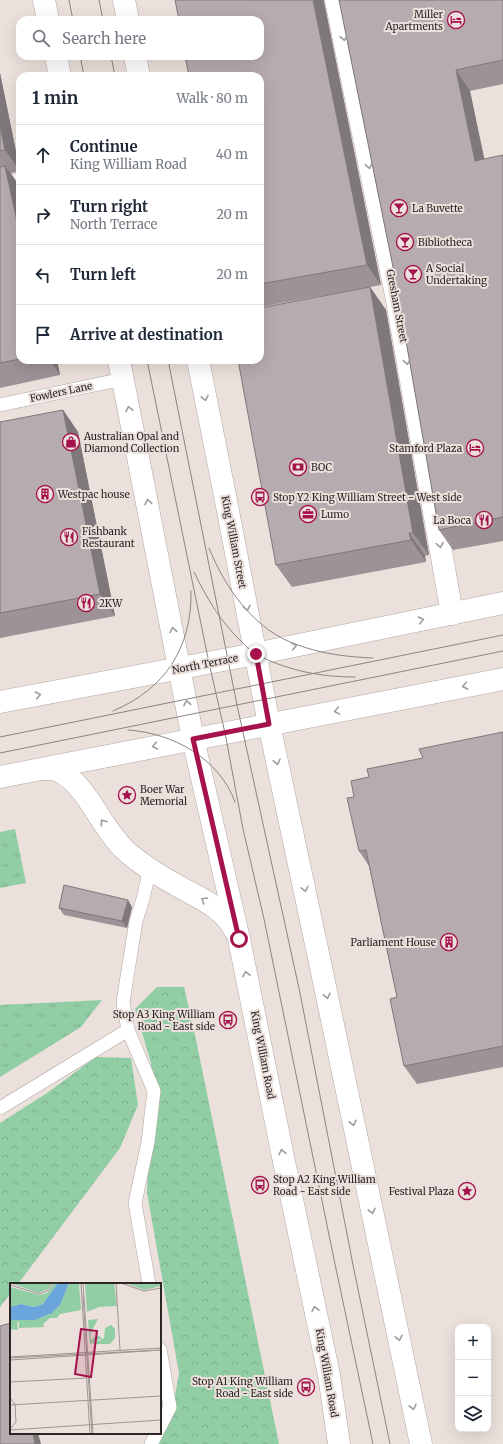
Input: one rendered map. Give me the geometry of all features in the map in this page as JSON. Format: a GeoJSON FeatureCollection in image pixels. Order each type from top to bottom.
{"type":"FeatureCollection","features":[{"type":"Feature","properties":{"kind":"main road"},"geometry":{"type":"LineString","coordinates":[[44,0],[47,16]]}},
{"type":"Feature","properties":{"kind":"main road"},"geometry":{"type":"LineString","coordinates":[[124,0],[127,16]]}},
{"type":"Feature","properties":{"kind":"main road","name":"Gresham Street"},"geometry":{"type":"LineString","coordinates":[[336,0],[396,295],[452,614]]}},
{"type":"Feature","properties":{"kind":"main road"},"geometry":{"type":"LineString","coordinates":[[57,60],[59,72]]}},
{"type":"Feature","properties":{"kind":"main road"},"geometry":{"type":"LineString","coordinates":[[136,60],[138,72]]}},
{"type":"Feature","properties":{"kind":"main road"},"geometry":{"type":"LineString","coordinates":[[373,299],[396,295]]}},
{"type":"Feature","properties":{"kind":"main road","name":"King William Street"},"geometry":{"type":"LineString","coordinates":[[199,364],[269,724]]}},
{"type":"Feature","properties":{"kind":"main road"},"geometry":{"type":"LineString","coordinates":[[121,370],[180,668]]}},
{"type":"Feature","properties":{"kind":"main road","name":"North Terrace"},"geometry":{"type":"LineString","coordinates":[[0,702],[256,654],[503,603]]}},
{"type":"Feature","properties":{"kind":"main road","name":"King William Road"},"geometry":{"type":"LineString","coordinates":[[180,668],[193,739],[239,939],[329,1374],[339,1444]]}},
{"type":"Feature","properties":{"kind":"main road"},"geometry":{"type":"LineString","coordinates":[[0,777],[503,679]]}},
{"type":"Feature","properties":{"kind":"main road"},"geometry":{"type":"LineString","coordinates":[[269,724],[421,1444]]}},
{"type":"Feature","properties":{"kind":"main road"},"geometry":{"type":"LineString","coordinates":[[36,769],[56,770],[68,777],[84,794],[118,843],[125,850],[150,868],[217,908],[230,922],[239,939]]}},
{"type":"Feature","properties":{"kind":"lane"},"geometry":{"type":"LineString","coordinates":[[0,184],[16,180]]}},
{"type":"Feature","properties":{"kind":"lane","name":"Fowlers Lane"},"geometry":{"type":"LineString","coordinates":[[0,405],[121,370]]}},
{"type":"Feature","properties":{"kind":"lane"},"geometry":{"type":"LineString","coordinates":[[149,1283],[134,1203],[148,1142],[154,1091],[128,1030],[123,1002],[136,921],[144,899],[150,868]]}},
{"type":"Feature","properties":{"kind":"lane"},"geometry":{"type":"LineString","coordinates":[[0,1108],[128,1030]]}},
{"type":"Feature","properties":{"kind":"lane"},"geometry":{"type":"LineString","coordinates":[[161,1355],[170,1407],[161,1425]]}},
{"type":"Feature","properties":{"kind":"lane"},"geometry":{"type":"LineString","coordinates":[[151,1444],[156,1434]]}},
{"type":"Feature","properties":{"kind":"green space"},"geometry":{"type":"Polygon","coordinates":[[[15,829],[26,883],[0,888],[0,832],[15,829]]]}},
{"type":"Feature","properties":{"kind":"green space"},"geometry":{"type":"Polygon","coordinates":[[[157,987],[184,987],[279,1444],[154,1444],[172,1412],[179,1373],[147,1193],[151,1063],[135,1009],[157,987]]]}},
{"type":"Feature","properties":{"kind":"green space"},"geometry":{"type":"Polygon","coordinates":[[[102,1000],[81,1027],[0,1077],[0,1005],[102,1000]]]}},
{"type":"Feature","properties":{"kind":"green space"},"geometry":{"type":"Polygon","coordinates":[[[96,1057],[131,1058],[138,1105],[120,1148],[19,1283],[10,1283],[10,1294],[0,1307],[0,1123],[47,1093],[96,1057]]]}},
{"type":"Feature","properties":{"kind":"building"},"geometry":{"type":"Polygon","coordinates":[[[175,0],[313,0],[367,265],[264,283],[264,72],[188,72],[186,60],[264,60],[264,16],[178,16],[175,0]]]}},
{"type":"Feature","properties":{"kind":"building"},"geometry":{"type":"Polygon","coordinates":[[[339,0],[503,0],[503,60],[456,70],[475,161],[503,155],[503,517],[439,530],[394,272],[339,0]]]}},
{"type":"Feature","properties":{"kind":"building"},"geometry":{"type":"Polygon","coordinates":[[[0,126],[5,150],[0,151],[0,126]]]}},
{"type":"Feature","properties":{"kind":"building"},"geometry":{"type":"Polygon","coordinates":[[[5,166],[16,217],[16,360],[0,363],[0,167],[5,166]]]}},
{"type":"Feature","properties":{"kind":"building"},"geometry":{"type":"Polygon","coordinates":[[[370,287],[413,533],[409,533],[411,540],[276,565],[239,364],[264,364],[264,307],[370,287]]]}},
{"type":"Feature","properties":{"kind":"building","name":"Westpac house"},"geometry":{"type":"Polygon","coordinates":[[[63,410],[100,594],[0,613],[0,422],[63,410]]]}},
{"type":"Feature","properties":{"kind":"building","name":"Parliament House"},"geometry":{"type":"Polygon","coordinates":[[[503,732],[503,1046],[404,1066],[390,999],[397,997],[366,850],[359,851],[347,798],[354,797],[351,781],[369,777],[367,769],[423,758],[419,749],[503,732]]]}},
{"type":"Feature","properties":{"kind":"building"},"geometry":{"type":"Polygon","coordinates":[[[64,885],[128,900],[122,921],[59,908],[64,885]]]}},
{"type":"Feature","properties":{"kind":"building"},"geometry":{"type":"Polygon","coordinates":[[[10,1323],[10,1434],[33,1434],[35,1444],[0,1444],[0,1326],[10,1323]]]}},
{"type":"Feature","properties":{"kind":"tram line"},"geometry":{"type":"LineString","coordinates":[[69,0],[72,16]]}},
{"type":"Feature","properties":{"kind":"tram line"},"geometry":{"type":"LineString","coordinates":[[99,0],[102,16]]}},
{"type":"Feature","properties":{"kind":"tram line"},"geometry":{"type":"LineString","coordinates":[[81,60],[83,72]]}},
{"type":"Feature","properties":{"kind":"tram line"},"geometry":{"type":"LineString","coordinates":[[112,60],[114,72]]}},
{"type":"Feature","properties":{"kind":"tram line"},"geometry":{"type":"LineString","coordinates":[[148,364],[209,663],[225,733],[243,829],[264,919],[373,1444]]}},
{"type":"Feature","properties":{"kind":"tram line"},"geometry":{"type":"LineString","coordinates":[[169,364],[237,705],[300,993],[354,1270],[390,1444]]}},
{"type":"Feature","properties":{"kind":"tram line"},"geometry":{"type":"LineString","coordinates":[[209,548],[233,593],[255,619],[268,630],[282,638],[316,651],[345,656],[373,658]]}},
{"type":"Feature","properties":{"kind":"tram line"},"geometry":{"type":"LineString","coordinates":[[194,572],[204,592],[222,620],[254,653],[267,660],[303,672],[328,676],[355,677]]}},
{"type":"Feature","properties":{"kind":"tram line"},"geometry":{"type":"LineString","coordinates":[[113,711],[131,702],[147,691],[161,678],[172,664],[187,631],[191,591]]}},
{"type":"Feature","properties":{"kind":"tram line"},"geometry":{"type":"LineString","coordinates":[[0,737],[503,635]]}},
{"type":"Feature","properties":{"kind":"tram line"},"geometry":{"type":"LineString","coordinates":[[0,753],[503,651]]}},
{"type":"Feature","properties":{"kind":"tram line"},"geometry":{"type":"LineString","coordinates":[[128,730],[161,736],[177,742],[192,751],[206,761],[218,773],[228,786],[235,802]]}},
{"type":"Feature","properties":{"kind":"place","name":"Miller Apartments"},"geometry":{"type":"Point","coordinates":[456,20]}},
{"type":"Feature","properties":{"kind":"place","name":"La Buvette"},"geometry":{"type":"Point","coordinates":[399,208]}},
{"type":"Feature","properties":{"kind":"place","name":"Bibliotheca"},"geometry":{"type":"Point","coordinates":[405,242]}},
{"type":"Feature","properties":{"kind":"place","name":"A Social Undertaking"},"geometry":{"type":"Point","coordinates":[413,274]}},
{"type":"Feature","properties":{"kind":"place","name":"Australian Opal and Diamond Collection"},"geometry":{"type":"Point","coordinates":[71,442]}},
{"type":"Feature","properties":{"kind":"place","name":"Stamford Plaza"},"geometry":{"type":"Point","coordinates":[475,448]}},
{"type":"Feature","properties":{"kind":"place","name":"BOC"},"geometry":{"type":"Point","coordinates":[298,467]}},
{"type":"Feature","properties":{"kind":"place","name":"Westpac house"},"geometry":{"type":"Point","coordinates":[45,494]}},
{"type":"Feature","properties":{"kind":"place","name":"Stop Y2 King William Street - West side"},"geometry":{"type":"Point","coordinates":[260,497]}},
{"type":"Feature","properties":{"kind":"place","name":"Lumo"},"geometry":{"type":"Point","coordinates":[308,514]}},
{"type":"Feature","properties":{"kind":"place","name":"La Boca"},"geometry":{"type":"Point","coordinates":[484,520]}},
{"type":"Feature","properties":{"kind":"place","name":"Fishbank Restaurant"},"geometry":{"type":"Point","coordinates":[69,537]}},
{"type":"Feature","properties":{"kind":"place","name":"2KW"},"geometry":{"type":"Point","coordinates":[86,603]}},
{"type":"Feature","properties":{"kind":"place","name":"Boer War Memorial"},"geometry":{"type":"Point","coordinates":[127,795]}},
{"type":"Feature","properties":{"kind":"place","name":"Parliament House"},"geometry":{"type":"Point","coordinates":[449,942]}},
{"type":"Feature","properties":{"kind":"place","name":"Stop A3 King William Road - East side"},"geometry":{"type":"Point","coordinates":[228,1020]}},
{"type":"Feature","properties":{"kind":"place","name":"Stop A2 King William Road - East side"},"geometry":{"type":"Point","coordinates":[260,1185]}},
{"type":"Feature","properties":{"kind":"place","name":"Festival Plaza"},"geometry":{"type":"Point","coordinates":[467,1191]}},
{"type":"Feature","properties":{"kind":"place","name":"Stop A1 King William Road - East side"},"geometry":{"type":"Point","coordinates":[306,1387]}},
{"type":"Feature","properties":{"kind":"route"},"geometry":{"type":"LineString","coordinates":[[239,939],[193,739],[269,724],[256,654]]}}]}
